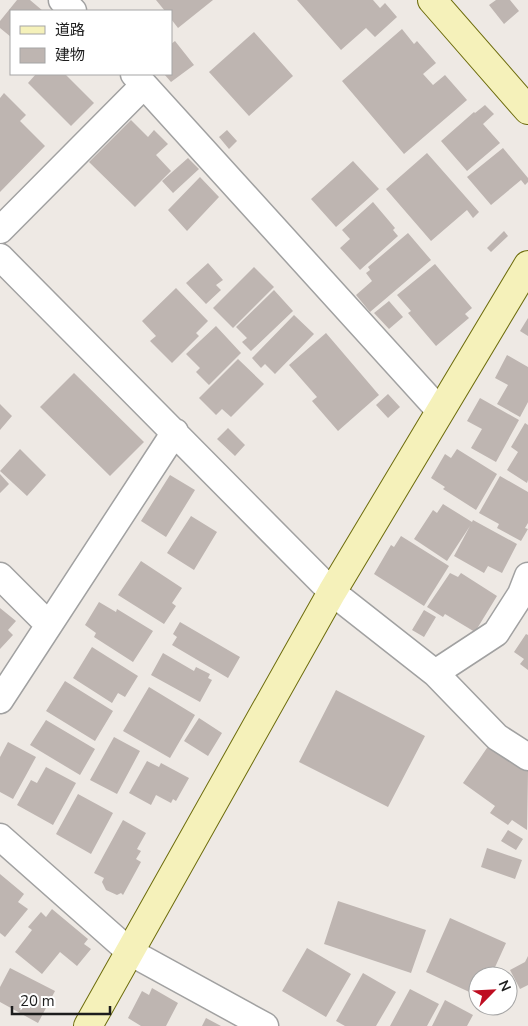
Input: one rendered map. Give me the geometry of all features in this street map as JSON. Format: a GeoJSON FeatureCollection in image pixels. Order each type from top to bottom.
{"type":"FeatureCollection","features":[{"type":"Feature","properties":{"kind":"street"},"geometry":{"type":"LineString","coordinates":[[62,0],[72,10]]}},
{"type":"Feature","properties":{"kind":"street"},"geometry":{"type":"LineString","coordinates":[[432,0],[528,110]]}},
{"type":"Feature","properties":{"kind":"street"},"geometry":{"type":"LineString","coordinates":[[0,230],[139,79],[440,412]]}},
{"type":"Feature","properties":{"kind":"street"},"geometry":{"type":"LineString","coordinates":[[0,257],[332,592],[435,673],[497,737],[528,757]]}},
{"type":"Feature","properties":{"kind":"street"},"geometry":{"type":"LineString","coordinates":[[88,1026],[332,592],[528,265]]}},
{"type":"Feature","properties":{"kind":"street"},"geometry":{"type":"LineString","coordinates":[[0,700],[175,432]]}},
{"type":"Feature","properties":{"kind":"street"},"geometry":{"type":"LineString","coordinates":[[0,576],[48,624]]}},
{"type":"Feature","properties":{"kind":"street"},"geometry":{"type":"LineString","coordinates":[[435,673],[496,633],[521,594],[528,576]]}},
{"type":"Feature","properties":{"kind":"street"},"geometry":{"type":"LineString","coordinates":[[0,836],[130,952],[264,1026]]}},
{"type":"Feature","properties":{"kind":"building"},"geometry":{"type":"Polygon","coordinates":[[[17,0],[30,0],[42,10],[10,10],[10,36],[0,28],[0,21],[17,0]]]}},
{"type":"Feature","properties":{"kind":"building"},"geometry":{"type":"Polygon","coordinates":[[[156,0],[213,0],[178,28],[172,20],[172,10],[164,10],[156,0]]]}},
{"type":"Feature","properties":{"kind":"building"},"geometry":{"type":"Polygon","coordinates":[[[297,0],[373,0],[380,8],[385,3],[397,17],[375,37],[366,28],[341,50],[297,0]]]}},
{"type":"Feature","properties":{"kind":"building"},"geometry":{"type":"Polygon","coordinates":[[[496,0],[510,0],[519,11],[504,24],[489,5],[496,0]]]}},
{"type":"Feature","properties":{"kind":"building"},"geometry":{"type":"Polygon","coordinates":[[[402,29],[414,44],[417,41],[436,63],[423,74],[433,85],[445,75],[467,100],[404,154],[342,81],[402,29]]]}},
{"type":"Feature","properties":{"kind":"building"},"geometry":{"type":"Polygon","coordinates":[[[254,32],[293,76],[249,116],[209,72],[254,32]]]}},
{"type":"Feature","properties":{"kind":"building"},"geometry":{"type":"Polygon","coordinates":[[[175,41],[194,65],[171,82],[165,75],[172,75],[172,43],[175,41]]]}},
{"type":"Feature","properties":{"kind":"building"},"geometry":{"type":"Polygon","coordinates":[[[35,75],[66,75],[94,103],[71,126],[28,83],[35,75]]]}},
{"type":"Feature","properties":{"kind":"building"},"geometry":{"type":"Polygon","coordinates":[[[4,93],[26,115],[20,121],[45,146],[0,192],[0,98],[4,93]]]}},
{"type":"Feature","properties":{"kind":"building"},"geometry":{"type":"Polygon","coordinates":[[[485,105],[494,114],[483,124],[500,143],[467,171],[441,141],[474,112],[485,105]]]}},
{"type":"Feature","properties":{"kind":"building"},"geometry":{"type":"Polygon","coordinates":[[[131,120],[148,137],[154,130],[168,144],[156,155],[171,171],[135,207],[89,162],[131,120]]]}},
{"type":"Feature","properties":{"kind":"building"},"geometry":{"type":"Polygon","coordinates":[[[227,130],[237,141],[229,149],[219,137],[227,130]]]}},
{"type":"Feature","properties":{"kind":"building"},"geometry":{"type":"Polygon","coordinates":[[[503,148],[528,178],[528,182],[525,185],[521,180],[491,205],[467,177],[503,148]]]}},
{"type":"Feature","properties":{"kind":"building"},"geometry":{"type":"Polygon","coordinates":[[[427,153],[479,212],[473,218],[467,210],[431,241],[386,189],[427,153]]]}},
{"type":"Feature","properties":{"kind":"building"},"geometry":{"type":"Polygon","coordinates":[[[188,158],[199,169],[173,193],[162,181],[188,158]]]}},
{"type":"Feature","properties":{"kind":"building"},"geometry":{"type":"Polygon","coordinates":[[[353,161],[379,189],[336,227],[311,199],[353,161]]]}},
{"type":"Feature","properties":{"kind":"building"},"geometry":{"type":"Polygon","coordinates":[[[200,177],[219,197],[187,231],[168,210],[200,177]]]}},
{"type":"Feature","properties":{"kind":"building"},"geometry":{"type":"Polygon","coordinates":[[[373,202],[395,228],[393,230],[398,236],[360,270],[340,248],[350,239],[342,230],[373,202]]]}},
{"type":"Feature","properties":{"kind":"building"},"geometry":{"type":"Polygon","coordinates":[[[504,231],[508,236],[491,252],[487,248],[504,231]]]}},
{"type":"Feature","properties":{"kind":"building"},"geometry":{"type":"Polygon","coordinates":[[[408,233],[431,260],[370,312],[356,295],[372,281],[366,273],[370,270],[368,267],[408,233]]]}},
{"type":"Feature","properties":{"kind":"building"},"geometry":{"type":"Polygon","coordinates":[[[208,263],[223,280],[216,285],[221,290],[206,304],[186,283],[208,263]]]}},
{"type":"Feature","properties":{"kind":"building"},"geometry":{"type":"Polygon","coordinates":[[[435,264],[472,308],[465,314],[469,318],[436,346],[408,313],[411,311],[397,295],[435,264]]]}},
{"type":"Feature","properties":{"kind":"building"},"geometry":{"type":"Polygon","coordinates":[[[254,267],[274,287],[233,328],[213,308],[254,267]]]}},
{"type":"Feature","properties":{"kind":"building"},"geometry":{"type":"Polygon","coordinates":[[[176,288],[208,321],[196,333],[199,336],[172,363],[150,341],[156,336],[142,321],[176,288]]]}},
{"type":"Feature","properties":{"kind":"building"},"geometry":{"type":"Polygon","coordinates":[[[274,290],[293,311],[251,351],[242,342],[247,338],[236,327],[274,290]]]}},
{"type":"Feature","properties":{"kind":"building"},"geometry":{"type":"Polygon","coordinates":[[[389,301],[403,317],[389,329],[374,313],[389,301]]]}},
{"type":"Feature","properties":{"kind":"building"},"geometry":{"type":"Polygon","coordinates":[[[294,315],[314,334],[275,374],[265,364],[261,368],[252,358],[294,315]]]}},
{"type":"Feature","properties":{"kind":"building"},"geometry":{"type":"Polygon","coordinates":[[[528,318],[528,336],[520,331],[528,318]]]}},
{"type":"Feature","properties":{"kind":"building"},"geometry":{"type":"Polygon","coordinates":[[[216,326],[241,353],[209,385],[196,372],[200,368],[186,354],[216,326]]]}},
{"type":"Feature","properties":{"kind":"building"},"geometry":{"type":"Polygon","coordinates":[[[326,333],[379,395],[338,431],[312,401],[317,397],[289,365],[326,333]]]}},
{"type":"Feature","properties":{"kind":"building"},"geometry":{"type":"Polygon","coordinates":[[[507,355],[528,367],[528,402],[520,417],[497,404],[508,385],[495,378],[507,355]]]}},
{"type":"Feature","properties":{"kind":"building"},"geometry":{"type":"Polygon","coordinates":[[[238,359],[264,384],[231,417],[222,409],[216,415],[199,398],[238,359]]]}},
{"type":"Feature","properties":{"kind":"building"},"geometry":{"type":"Polygon","coordinates":[[[74,373],[144,442],[110,476],[40,407],[74,373]]]}},
{"type":"Feature","properties":{"kind":"building"},"geometry":{"type":"Polygon","coordinates":[[[388,394],[400,407],[388,418],[376,405],[388,394]]]}},
{"type":"Feature","properties":{"kind":"building"},"geometry":{"type":"Polygon","coordinates":[[[480,398],[519,420],[496,462],[471,448],[482,429],[467,421],[480,398]]]}},
{"type":"Feature","properties":{"kind":"building"},"geometry":{"type":"Polygon","coordinates":[[[0,404],[12,416],[0,430],[0,404]]]}},
{"type":"Feature","properties":{"kind":"building"},"geometry":{"type":"Polygon","coordinates":[[[525,423],[528,425],[527,483],[507,470],[518,452],[511,447],[525,423]]]}},
{"type":"Feature","properties":{"kind":"building"},"geometry":{"type":"Polygon","coordinates":[[[228,428],[245,445],[235,456],[217,439],[228,428]]]}},
{"type":"Feature","properties":{"kind":"building"},"geometry":{"type":"Polygon","coordinates":[[[20,449],[46,475],[27,496],[0,471],[20,449]]]}},
{"type":"Feature","properties":{"kind":"building"},"geometry":{"type":"Polygon","coordinates":[[[457,449],[497,474],[476,510],[443,489],[445,487],[431,478],[445,454],[451,458],[457,449]]]}},
{"type":"Feature","properties":{"kind":"building"},"geometry":{"type":"Polygon","coordinates":[[[0,474],[9,484],[0,493],[0,474]]]}},
{"type":"Feature","properties":{"kind":"building"},"geometry":{"type":"Polygon","coordinates":[[[170,475],[195,490],[166,537],[141,521],[170,475]]]}},
{"type":"Feature","properties":{"kind":"building"},"geometry":{"type":"Polygon","coordinates":[[[500,476],[528,492],[528,523],[525,528],[528,529],[521,541],[497,528],[499,524],[479,513],[500,476]]]}},
{"type":"Feature","properties":{"kind":"building"},"geometry":{"type":"Polygon","coordinates":[[[443,504],[472,522],[473,520],[517,544],[502,573],[488,566],[484,573],[454,556],[470,526],[447,561],[414,539],[433,510],[437,513],[443,504]]]}},
{"type":"Feature","properties":{"kind":"building"},"geometry":{"type":"Polygon","coordinates":[[[191,516],[217,532],[194,570],[167,553],[191,516]]]}},
{"type":"Feature","properties":{"kind":"building"},"geometry":{"type":"Polygon","coordinates":[[[401,536],[449,566],[424,606],[374,574],[391,545],[394,547],[401,536]]]}},
{"type":"Feature","properties":{"kind":"building"},"geometry":{"type":"Polygon","coordinates":[[[141,561],[182,588],[172,603],[176,606],[164,624],[118,595],[141,561]]]}},
{"type":"Feature","properties":{"kind":"building"},"geometry":{"type":"Polygon","coordinates":[[[450,573],[458,577],[461,573],[497,596],[475,632],[445,614],[443,617],[427,607],[450,573]]]}},
{"type":"Feature","properties":{"kind":"building"},"geometry":{"type":"Polygon","coordinates":[[[99,602],[116,612],[117,609],[153,631],[133,662],[94,637],[96,633],[85,625],[99,602]]]}},
{"type":"Feature","properties":{"kind":"building"},"geometry":{"type":"Polygon","coordinates":[[[0,608],[16,621],[8,630],[13,635],[0,649],[0,608]]]}},
{"type":"Feature","properties":{"kind":"building"},"geometry":{"type":"Polygon","coordinates":[[[424,610],[436,617],[424,637],[412,630],[424,610]]]}},
{"type":"Feature","properties":{"kind":"building"},"geometry":{"type":"Polygon","coordinates":[[[180,622],[240,657],[228,678],[172,645],[177,637],[173,634],[180,622]]]}},
{"type":"Feature","properties":{"kind":"building"},"geometry":{"type":"Polygon","coordinates":[[[526,634],[528,635],[528,670],[520,664],[524,659],[514,652],[526,634]]]}},
{"type":"Feature","properties":{"kind":"building"},"geometry":{"type":"Polygon","coordinates":[[[92,647],[138,676],[125,697],[118,693],[112,703],[73,678],[92,647]]]}},
{"type":"Feature","properties":{"kind":"building"},"geometry":{"type":"Polygon","coordinates":[[[163,653],[194,671],[196,667],[210,674],[208,678],[212,680],[200,702],[151,675],[163,653]]]}},
{"type":"Feature","properties":{"kind":"building"},"geometry":{"type":"Polygon","coordinates":[[[65,681],[113,711],[95,741],[46,711],[65,681]]]}},
{"type":"Feature","properties":{"kind":"building"},"geometry":{"type":"Polygon","coordinates":[[[149,687],[195,715],[170,758],[123,731],[149,687]]]}},
{"type":"Feature","properties":{"kind":"building"},"geometry":{"type":"Polygon","coordinates":[[[336,690],[425,736],[388,807],[299,762],[336,690]]]}},
{"type":"Feature","properties":{"kind":"building"},"geometry":{"type":"Polygon","coordinates":[[[199,718],[222,733],[208,756],[184,741],[199,718]]]}},
{"type":"Feature","properties":{"kind":"building"},"geometry":{"type":"Polygon","coordinates":[[[46,720],[95,749],[80,775],[30,745],[46,720]]]}},
{"type":"Feature","properties":{"kind":"building"},"geometry":{"type":"Polygon","coordinates":[[[114,737],[140,751],[117,794],[90,780],[114,737]]]}},
{"type":"Feature","properties":{"kind":"building"},"geometry":{"type":"Polygon","coordinates":[[[8,742],[36,757],[13,799],[0,792],[0,757],[8,742]]]}},
{"type":"Feature","properties":{"kind":"building"},"geometry":{"type":"Polygon","coordinates":[[[489,745],[528,771],[527,830],[512,820],[508,825],[490,813],[495,806],[463,783],[489,745]]]}},
{"type":"Feature","properties":{"kind":"building"},"geometry":{"type":"Polygon","coordinates":[[[147,761],[159,767],[161,763],[189,778],[176,801],[173,799],[171,803],[156,795],[151,805],[129,793],[147,761]]]}},
{"type":"Feature","properties":{"kind":"building"},"geometry":{"type":"Polygon","coordinates":[[[46,767],[76,783],[53,825],[17,805],[31,780],[37,783],[46,767]]]}},
{"type":"Feature","properties":{"kind":"building"},"geometry":{"type":"Polygon","coordinates":[[[78,794],[113,813],[91,854],[56,834],[78,794]]]}},
{"type":"Feature","properties":{"kind":"building"},"geometry":{"type":"Polygon","coordinates":[[[123,820],[146,833],[137,849],[141,851],[136,859],[141,862],[123,895],[121,893],[117,895],[106,890],[102,882],[104,878],[94,873],[123,820]]]}},
{"type":"Feature","properties":{"kind":"building"},"geometry":{"type":"Polygon","coordinates":[[[508,830],[523,839],[516,850],[501,841],[508,830]]]}},
{"type":"Feature","properties":{"kind":"building"},"geometry":{"type":"Polygon","coordinates":[[[487,848],[522,860],[515,879],[481,867],[487,848]]]}},
{"type":"Feature","properties":{"kind":"building"},"geometry":{"type":"Polygon","coordinates":[[[0,874],[24,894],[18,902],[28,909],[5,937],[0,933],[0,874]]]}},
{"type":"Feature","properties":{"kind":"building"},"geometry":{"type":"Polygon","coordinates":[[[338,901],[426,930],[411,973],[324,944],[338,901]]]}},
{"type":"Feature","properties":{"kind":"building"},"geometry":{"type":"Polygon","coordinates":[[[52,909],[88,939],[84,944],[91,949],[77,966],[60,952],[42,974],[15,952],[32,930],[28,927],[41,912],[46,917],[52,909]]]}},
{"type":"Feature","properties":{"kind":"building"},"geometry":{"type":"Polygon","coordinates":[[[450,918],[506,943],[496,966],[468,966],[468,991],[426,972],[450,918]]]}},
{"type":"Feature","properties":{"kind":"building"},"geometry":{"type":"Polygon","coordinates":[[[307,948],[351,974],[326,1017],[282,991],[307,948]]]}},
{"type":"Feature","properties":{"kind":"building"},"geometry":{"type":"Polygon","coordinates":[[[528,956],[528,985],[520,989],[518,985],[518,966],[525,962],[528,956]]]}},
{"type":"Feature","properties":{"kind":"building"},"geometry":{"type":"Polygon","coordinates":[[[10,968],[55,991],[38,1023],[0,1002],[0,987],[10,968]]]}},
{"type":"Feature","properties":{"kind":"building"},"geometry":{"type":"Polygon","coordinates":[[[363,973],[396,992],[376,1026],[345,1026],[336,1021],[363,973]]]}},
{"type":"Feature","properties":{"kind":"building"},"geometry":{"type":"Polygon","coordinates":[[[152,988],[178,1003],[166,1026],[141,1026],[128,1018],[142,991],[149,995],[152,988]]]}},
{"type":"Feature","properties":{"kind":"building"},"geometry":{"type":"Polygon","coordinates":[[[410,989],[439,1004],[427,1026],[390,1026],[410,989]]]}},
{"type":"Feature","properties":{"kind":"building"},"geometry":{"type":"Polygon","coordinates":[[[445,1000],[468,1012],[468,1016],[472,1016],[467,1026],[432,1026],[445,1000]]]}},
{"type":"Feature","properties":{"kind":"building"},"geometry":{"type":"Polygon","coordinates":[[[206,1018],[221,1026],[202,1026],[206,1018]]]}}]}
